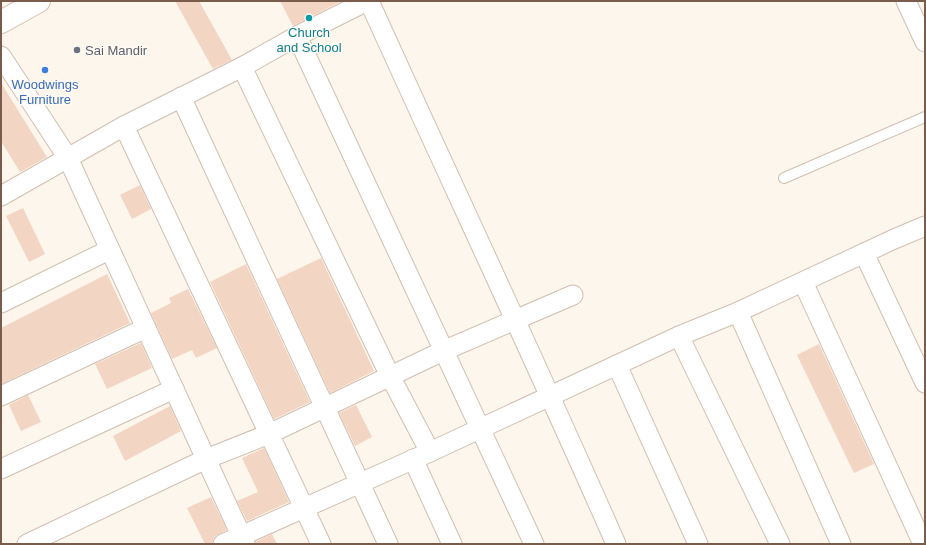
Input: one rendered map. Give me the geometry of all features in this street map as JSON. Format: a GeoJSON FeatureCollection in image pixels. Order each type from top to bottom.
{"type":"FeatureCollection","features":[{"type":"Feature","properties":{"kind":"street"},"geometry":{"type":"LineString","coordinates":[[1,22],[39,1]]}},
{"type":"Feature","properties":{"kind":"street"},"geometry":{"type":"LineString","coordinates":[[1,196],[124,126],[242,68],[298,36],[368,1],[514,320],[550,395],[616,544]]}},
{"type":"Feature","properties":{"kind":"street"},"geometry":{"type":"LineString","coordinates":[[906,1],[925,42]]}},
{"type":"Feature","properties":{"kind":"street"},"geometry":{"type":"LineString","coordinates":[[298,36],[534,544]]}},
{"type":"Feature","properties":{"kind":"street"},"geometry":{"type":"LineString","coordinates":[[1,56],[68,158],[243,540]]}},
{"type":"Feature","properties":{"kind":"street"},"geometry":{"type":"LineString","coordinates":[[242,68],[390,376],[422,455],[452,544]]}},
{"type":"Feature","properties":{"kind":"street"},"geometry":{"type":"LineString","coordinates":[[181,97],[388,544]]}},
{"type":"Feature","properties":{"kind":"street"},"geometry":{"type":"LineString","coordinates":[[124,126],[321,544]]}},
{"type":"Feature","properties":{"kind":"street"},"geometry":{"type":"LineString","coordinates":[[223,544],[243,540],[305,508],[360,484],[617,364],[679,336],[738,312],[864,253],[924,229]]}},
{"type":"Feature","properties":{"kind":"street"},"geometry":{"type":"LineString","coordinates":[[1,303],[109,250]]}},
{"type":"Feature","properties":{"kind":"street"},"geometry":{"type":"LineString","coordinates":[[864,253],[925,384]]}},
{"type":"Feature","properties":{"kind":"street"},"geometry":{"type":"LineString","coordinates":[[803,282],[923,544]]}},
{"type":"Feature","properties":{"kind":"street"},"geometry":{"type":"LineString","coordinates":[[27,544],[206,459],[269,434],[325,406],[444,351],[573,295]]}},
{"type":"Feature","properties":{"kind":"street"},"geometry":{"type":"LineString","coordinates":[[738,312],[841,544]]}},
{"type":"Feature","properties":{"kind":"street"},"geometry":{"type":"LineString","coordinates":[[1,396],[146,328]]}},
{"type":"Feature","properties":{"kind":"street"},"geometry":{"type":"LineString","coordinates":[[679,336],[780,544]]}},
{"type":"Feature","properties":{"kind":"street"},"geometry":{"type":"LineString","coordinates":[[617,364],[698,544]]}},
{"type":"Feature","properties":{"kind":"street"},"geometry":{"type":"LineString","coordinates":[[1,469],[174,389]]}},
{"type":"Feature","properties":{"kind":"lane"},"geometry":{"type":"LineString","coordinates":[[784,178],[925,117]]}},
{"type":"Feature","properties":{"kind":"building"},"geometry":{"type":"Polygon","coordinates":[[[175,1],[199,1],[232,60],[213,69],[175,1]]]}},
{"type":"Feature","properties":{"kind":"building"},"geometry":{"type":"Polygon","coordinates":[[[280,1],[342,1],[293,26],[280,1]]]}},
{"type":"Feature","properties":{"kind":"building"},"geometry":{"type":"Polygon","coordinates":[[[1,83],[47,157],[20,172],[1,141],[1,83]]]}},
{"type":"Feature","properties":{"kind":"building"},"geometry":{"type":"Polygon","coordinates":[[[140,185],[151,209],[132,219],[120,195],[140,185]]]}},
{"type":"Feature","properties":{"kind":"building"},"geometry":{"type":"Polygon","coordinates":[[[23,208],[45,254],[29,262],[6,216],[23,208]]]}},
{"type":"Feature","properties":{"kind":"building"},"geometry":{"type":"Polygon","coordinates":[[[321,258],[374,371],[330,393],[277,279],[321,258]]]}},
{"type":"Feature","properties":{"kind":"building"},"geometry":{"type":"Polygon","coordinates":[[[246,264],[310,402],[274,419],[210,282],[246,264]]]}},
{"type":"Feature","properties":{"kind":"building"},"geometry":{"type":"Polygon","coordinates":[[[107,274],[130,323],[1,384],[1,328],[107,274]]]}},
{"type":"Feature","properties":{"kind":"building"},"geometry":{"type":"Polygon","coordinates":[[[188,289],[217,348],[196,358],[192,350],[172,359],[151,313],[171,303],[169,298],[188,289]]]}},
{"type":"Feature","properties":{"kind":"building"},"geometry":{"type":"Polygon","coordinates":[[[141,343],[152,368],[107,389],[95,364],[141,343]]]}},
{"type":"Feature","properties":{"kind":"building"},"geometry":{"type":"Polygon","coordinates":[[[819,344],[874,464],[854,473],[797,355],[819,344]]]}},
{"type":"Feature","properties":{"kind":"building"},"geometry":{"type":"Polygon","coordinates":[[[28,395],[41,422],[21,431],[9,405],[28,395]]]}},
{"type":"Feature","properties":{"kind":"building"},"geometry":{"type":"Polygon","coordinates":[[[356,405],[372,437],[355,446],[339,413],[356,405]]]}},
{"type":"Feature","properties":{"kind":"building"},"geometry":{"type":"Polygon","coordinates":[[[170,406],[181,431],[125,461],[113,436],[170,406]]]}},
{"type":"Feature","properties":{"kind":"building"},"geometry":{"type":"Polygon","coordinates":[[[264,448],[289,502],[247,521],[237,501],[258,492],[242,458],[264,448]]]}},
{"type":"Feature","properties":{"kind":"building"},"geometry":{"type":"Polygon","coordinates":[[[211,497],[227,530],[214,537],[212,544],[205,544],[187,508],[211,497]]]}},
{"type":"Feature","properties":{"kind":"building"},"geometry":{"type":"Polygon","coordinates":[[[272,534],[277,544],[256,544],[255,542],[272,534]]]}},
{"type":"Feature","properties":{"kind":"place","name":"Church and School"},"geometry":{"type":"Point","coordinates":[309,18]}},
{"type":"Feature","properties":{"kind":"place","name":"Sai Mandir"},"geometry":{"type":"Point","coordinates":[77,50]}},
{"type":"Feature","properties":{"kind":"place","name":"Woodwings Furniture"},"geometry":{"type":"Point","coordinates":[45,70]}}]}
